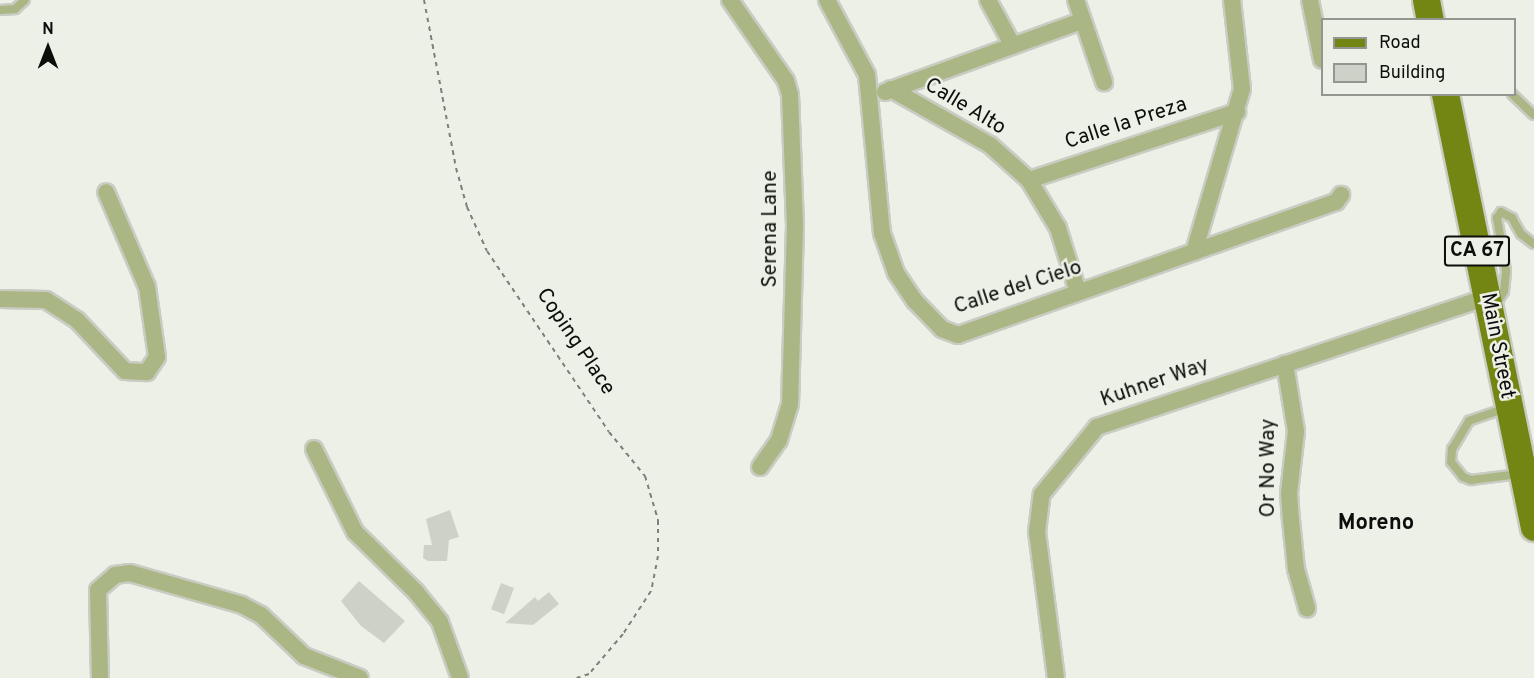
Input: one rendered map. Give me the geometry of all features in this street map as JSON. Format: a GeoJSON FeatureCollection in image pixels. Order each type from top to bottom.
{"type":"FeatureCollection","features":[{"type":"Feature","properties":{"kind":"main road"},"geometry":{"type":"LineString","coordinates":[[1426,0],[1430,18]]}},
{"type":"Feature","properties":{"kind":"main road","name":"Main Street"},"geometry":{"type":"LineString","coordinates":[[1445,96],[1534,527]]}},
{"type":"Feature","properties":{"kind":"street","name":"Serena Lane"},"geometry":{"type":"LineString","coordinates":[[730,0],[786,81],[790,95],[795,226],[790,404],[779,440],[760,467]]}},
{"type":"Feature","properties":{"kind":"street","name":"Calle del Cielo"},"geometry":{"type":"LineString","coordinates":[[827,0],[867,75],[882,233],[896,273],[915,301],[942,329],[958,335],[1336,202],[1341,195]]}},
{"type":"Feature","properties":{"kind":"street"},"geometry":{"type":"LineString","coordinates":[[988,0],[1013,46]]}},
{"type":"Feature","properties":{"kind":"street"},"geometry":{"type":"LineString","coordinates":[[1076,0],[1081,21],[1104,82]]}},
{"type":"Feature","properties":{"kind":"street"},"geometry":{"type":"LineString","coordinates":[[1194,252],[1237,112],[1242,64],[1232,0]]}},
{"type":"Feature","properties":{"kind":"street"},"geometry":{"type":"LineString","coordinates":[[1310,0],[1321,51]]}},
{"type":"Feature","properties":{"kind":"street"},"geometry":{"type":"LineString","coordinates":[[870,97],[1081,21]]}},
{"type":"Feature","properties":{"kind":"street","name":"Calle Alto"},"geometry":{"type":"LineString","coordinates":[[891,90],[990,145],[1029,180],[1058,228],[1078,292]]}},
{"type":"Feature","properties":{"kind":"street","name":"Calle la Preza"},"geometry":{"type":"LineString","coordinates":[[1029,180],[1237,112]]}},
{"type":"Feature","properties":{"kind":"street"},"geometry":{"type":"LineString","coordinates":[[0,299],[46,300],[77,320],[125,371],[147,372],[157,357],[147,287],[105,192]]}},
{"type":"Feature","properties":{"kind":"street","name":"Kuhner Way"},"geometry":{"type":"LineString","coordinates":[[1056,678],[1037,532],[1042,494],[1097,427],[1285,364],[1488,304]]}},
{"type":"Feature","properties":{"kind":"street","name":"Or No Way"},"geometry":{"type":"LineString","coordinates":[[1285,364],[1296,431],[1289,493],[1294,550],[1307,608]]}},
{"type":"Feature","properties":{"kind":"street"},"geometry":{"type":"LineString","coordinates":[[314,449],[355,532],[416,592],[440,622],[460,678]]}},
{"type":"Feature","properties":{"kind":"street"},"geometry":{"type":"LineString","coordinates":[[100,678],[98,590],[115,575],[130,573],[242,605],[261,615],[304,656],[360,678]]}},
{"type":"Feature","properties":{"kind":"lane"},"geometry":{"type":"LineString","coordinates":[[0,10],[15,9],[25,0]]}},
{"type":"Feature","properties":{"kind":"lane"},"geometry":{"type":"LineString","coordinates":[[1514,96],[1534,115]]}},
{"type":"Feature","properties":{"kind":"lane"},"geometry":{"type":"LineString","coordinates":[[1488,304],[1500,303],[1506,271],[1497,218],[1501,212],[1512,218],[1521,234],[1534,243]]}},
{"type":"Feature","properties":{"kind":"lane"},"geometry":{"type":"LineString","coordinates":[[1509,407],[1469,421],[1452,449],[1451,462],[1463,477],[1471,480],[1522,473]]}},
{"type":"Feature","properties":{"kind":"path","name":"Coping Place"},"geometry":{"type":"LineString","coordinates":[[424,0],[467,207],[494,261],[609,432],[645,476],[658,520],[658,556],[651,591],[623,634],[589,674],[577,678]]}},
{"type":"Feature","properties":{"kind":"building"},"geometry":{"type":"Polygon","coordinates":[[[450,510],[459,537],[449,540],[447,561],[428,561],[423,558],[424,545],[432,545],[426,519],[450,510]]]}},
{"type":"Feature","properties":{"kind":"building"},"geometry":{"type":"Polygon","coordinates":[[[359,581],[405,621],[384,643],[361,626],[341,601],[359,581]]]}},
{"type":"Feature","properties":{"kind":"building"},"geometry":{"type":"Polygon","coordinates":[[[501,583],[514,588],[504,614],[491,609],[501,583]]]}},
{"type":"Feature","properties":{"kind":"building"},"geometry":{"type":"Polygon","coordinates":[[[549,592],[559,604],[533,625],[505,623],[535,597],[538,601],[549,592]]]}},
{"type":"Feature","properties":{"kind":"district","name":"Moreno"},"geometry":{"type":"Point","coordinates":[1376,524]}}]}
